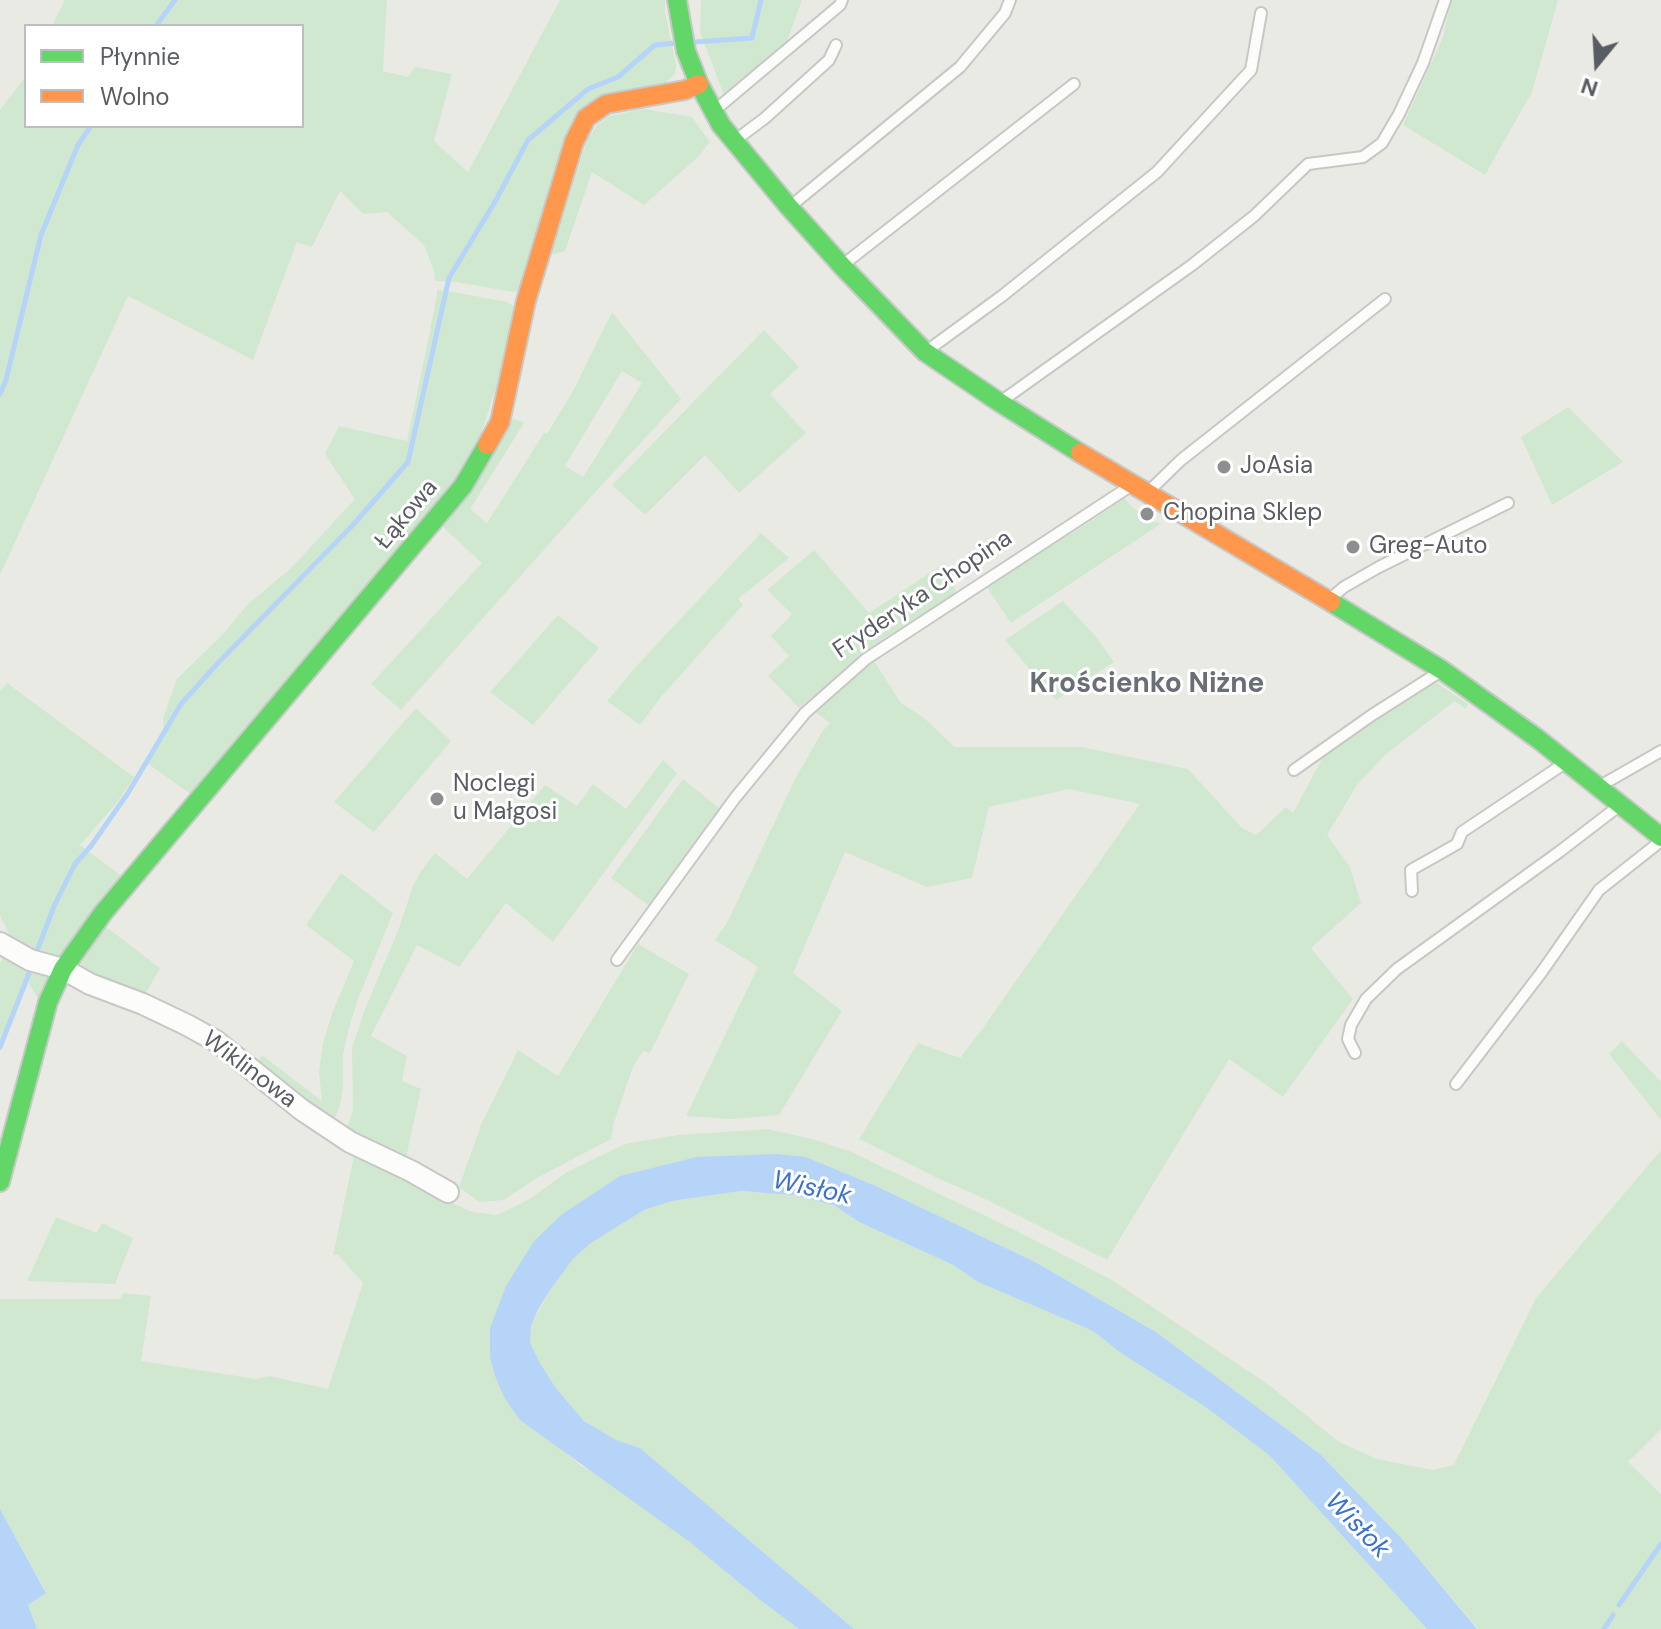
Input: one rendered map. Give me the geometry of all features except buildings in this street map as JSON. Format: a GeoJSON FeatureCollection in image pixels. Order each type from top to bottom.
{"type":"FeatureCollection","features":[{"type":"Feature","properties":{"kind":"street"},"geometry":{"type":"LineString","coordinates":[[677,0],[686,51],[712,112],[789,207],[925,352],[999,402],[1140,489],[1442,670],[1567,762],[1661,839]]}},
{"type":"Feature","properties":{"kind":"street","name":"Łąkowa"},"geometry":{"type":"LineString","coordinates":[[0,1182],[48,1002],[46,965],[103,913],[463,486],[500,422],[526,301],[574,142],[586,118],[606,104],[685,90],[699,84]]}},
{"type":"Feature","properties":{"kind":"street","name":"Wiklinowa"},"geometry":{"type":"LineString","coordinates":[[0,943],[143,1004],[209,1037],[302,1110],[350,1142],[448,1192]]}},
{"type":"Feature","properties":{"kind":"lane"},"geometry":{"type":"LineString","coordinates":[[712,112],[840,5],[842,0]]}},
{"type":"Feature","properties":{"kind":"lane"},"geometry":{"type":"LineString","coordinates":[[789,207],[960,67],[1005,13],[1010,0]]}},
{"type":"Feature","properties":{"kind":"lane"},"geometry":{"type":"LineString","coordinates":[[999,402],[1192,265],[1254,216],[1308,164],[1363,157],[1382,143],[1423,63],[1445,0]]}},
{"type":"Feature","properties":{"kind":"lane"},"geometry":{"type":"LineString","coordinates":[[925,352],[1002,296],[1157,172],[1251,70],[1261,13]]}},
{"type":"Feature","properties":{"kind":"lane"},"geometry":{"type":"LineString","coordinates":[[734,142],[829,60],[836,45]]}},
{"type":"Feature","properties":{"kind":"lane"},"geometry":{"type":"LineString","coordinates":[[842,266],[1074,84]]}},
{"type":"Feature","properties":{"kind":"lane","name":"Fryderyka Chopina"},"geometry":{"type":"LineString","coordinates":[[617,960],[735,798],[805,713],[866,659],[1140,489],[1385,299]]}},
{"type":"Feature","properties":{"kind":"lane"},"geometry":{"type":"LineString","coordinates":[[1329,600],[1344,587],[1379,567],[1508,503]]}},
{"type":"Feature","properties":{"kind":"lane"},"geometry":{"type":"LineString","coordinates":[[1294,770],[1442,670]]}},
{"type":"Feature","properties":{"kind":"lane"},"geometry":{"type":"LineString","coordinates":[[1598,787],[1661,751]]}},
{"type":"Feature","properties":{"kind":"lane"},"geometry":{"type":"LineString","coordinates":[[1412,891],[1411,870],[1457,844],[1462,832],[1567,762]]}},
{"type":"Feature","properties":{"kind":"lane"},"geometry":{"type":"LineString","coordinates":[[1355,1053],[1348,1039],[1351,1025],[1366,999],[1397,969],[1621,804]]}},
{"type":"Feature","properties":{"kind":"lane"},"geometry":{"type":"LineString","coordinates":[[1456,1084],[1541,973],[1599,890],[1661,839]]}},
{"type":"Feature","properties":{"kind":"green space"},"geometry":{"type":"Polygon","coordinates":[[[65,0],[387,0],[383,71],[408,77],[415,67],[452,74],[434,141],[468,172],[560,0],[665,0],[676,65],[675,74],[665,83],[587,108],[523,290],[513,292],[435,281],[424,245],[387,212],[363,214],[340,191],[312,247],[297,242],[253,360],[128,296],[0,575],[0,110],[24,79],[24,128],[304,128],[304,24],[53,24],[65,0]]]}},
{"type":"Feature","properties":{"kind":"green space"},"geometry":{"type":"Polygon","coordinates":[[[701,0],[802,0],[786,44],[725,98],[700,32],[701,0]]]}},
{"type":"Feature","properties":{"kind":"green space"},"geometry":{"type":"Polygon","coordinates":[[[1451,0],[1558,0],[1532,92],[1485,175],[1403,125],[1443,37],[1451,0]]]}},
{"type":"Feature","properties":{"kind":"green space"},"geometry":{"type":"Polygon","coordinates":[[[644,109],[692,117],[710,142],[698,157],[644,205],[592,172],[565,251],[551,255],[587,140],[597,125],[609,116],[644,109]]]}},
{"type":"Feature","properties":{"kind":"green space"},"geometry":{"type":"Polygon","coordinates":[[[437,290],[507,302],[519,309],[471,464],[195,797],[144,761],[164,739],[163,718],[177,679],[225,632],[247,605],[291,568],[355,499],[325,454],[339,426],[407,441],[437,290]]]}},
{"type":"Feature","properties":{"kind":"green space"},"geometry":{"type":"Polygon","coordinates":[[[612,312],[681,399],[401,710],[371,684],[482,563],[442,526],[508,416],[524,423],[470,509],[487,523],[573,391],[612,312]],[[622,371],[565,466],[583,477],[642,383],[622,371]]]}},
{"type":"Feature","properties":{"kind":"green space"},"geometry":{"type":"Polygon","coordinates":[[[764,330],[799,367],[770,394],[806,433],[739,493],[705,455],[645,515],[612,485],[764,330]]]}},
{"type":"Feature","properties":{"kind":"green space"},"geometry":{"type":"Polygon","coordinates":[[[1568,407],[1623,462],[1552,505],[1521,437],[1568,407]]]}},
{"type":"Feature","properties":{"kind":"green space"},"geometry":{"type":"Polygon","coordinates":[[[1125,498],[1151,522],[1162,523],[1011,623],[986,586],[1125,498]]]}},
{"type":"Feature","properties":{"kind":"green space"},"geometry":{"type":"Polygon","coordinates":[[[761,533],[789,558],[738,599],[743,605],[640,725],[607,701],[641,661],[761,533]]]}},
{"type":"Feature","properties":{"kind":"green space"},"geometry":{"type":"Polygon","coordinates":[[[814,550],[869,613],[945,563],[957,594],[888,636],[799,708],[768,676],[789,656],[771,636],[792,614],[767,590],[814,550]]]}},
{"type":"Feature","properties":{"kind":"green space"},"geometry":{"type":"Polygon","coordinates":[[[1063,601],[1114,662],[1056,700],[1005,640],[1063,601]]]}},
{"type":"Feature","properties":{"kind":"green space"},"geometry":{"type":"Polygon","coordinates":[[[558,615],[599,648],[533,725],[490,692],[558,615]]]}},
{"type":"Feature","properties":{"kind":"green space"},"geometry":{"type":"Polygon","coordinates":[[[874,661],[901,703],[923,717],[955,747],[1082,747],[1188,769],[1242,828],[1256,835],[1286,807],[1293,813],[1325,753],[1422,688],[1437,683],[1468,704],[1466,709],[1455,701],[1386,754],[1357,785],[1327,835],[1350,867],[1361,903],[1311,948],[1353,999],[1283,1097],[1229,1059],[1107,1260],[859,1139],[918,1043],[960,1058],[1140,804],[1069,789],[989,807],[972,878],[927,887],[845,852],[793,973],[842,1011],[779,1115],[731,1119],[686,1116],[758,967],[715,940],[727,923],[795,779],[830,723],[814,711],[874,661]]]}},
{"type":"Feature","properties":{"kind":"green space"},"geometry":{"type":"Polygon","coordinates":[[[7,683],[134,777],[116,804],[80,845],[123,877],[55,961],[12,940],[0,915],[0,691],[7,683]]]}},
{"type":"Feature","properties":{"kind":"green space"},"geometry":{"type":"Polygon","coordinates":[[[416,708],[451,741],[374,832],[334,802],[416,708]]]}},
{"type":"Feature","properties":{"kind":"green space"},"geometry":{"type":"Polygon","coordinates":[[[663,760],[677,773],[553,942],[506,903],[459,967],[417,945],[371,1036],[407,1056],[402,1081],[421,1089],[405,1162],[345,1134],[353,1110],[352,1047],[413,886],[435,853],[467,879],[545,785],[577,806],[593,784],[626,809],[663,760]]]}},
{"type":"Feature","properties":{"kind":"green space"},"geometry":{"type":"Polygon","coordinates":[[[683,779],[720,809],[651,907],[611,878],[683,779]]]}},
{"type":"Feature","properties":{"kind":"green space"},"geometry":{"type":"Polygon","coordinates":[[[341,873],[393,913],[350,1024],[343,1054],[340,1106],[335,1117],[329,1120],[256,1065],[262,1055],[322,1101],[319,1072],[323,1042],[354,961],[306,925],[341,873]]]}},
{"type":"Feature","properties":{"kind":"green space"},"geometry":{"type":"Polygon","coordinates":[[[105,926],[160,968],[143,998],[84,975],[80,966],[105,926]]]}},
{"type":"Feature","properties":{"kind":"green space"},"geometry":{"type":"Polygon","coordinates":[[[638,944],[689,974],[650,1053],[643,1051],[633,1067],[611,1139],[535,1179],[504,1200],[479,1202],[459,1187],[481,1125],[518,1050],[558,1076],[638,944]]]}},
{"type":"Feature","properties":{"kind":"green space"},"geometry":{"type":"Polygon","coordinates":[[[4,955],[51,976],[42,1005],[28,982],[0,1051],[0,964],[4,955]]]}},
{"type":"Feature","properties":{"kind":"green space"},"geometry":{"type":"Polygon","coordinates":[[[1622,1041],[1661,1082],[1661,1120],[1609,1054],[1622,1041]]]}},
{"type":"Feature","properties":{"kind":"green space"},"geometry":{"type":"Polygon","coordinates":[[[768,1129],[849,1151],[1011,1228],[1112,1280],[1269,1385],[1339,1442],[1377,1459],[1433,1470],[1454,1465],[1536,1298],[1661,1150],[1661,1429],[1628,1462],[1661,1494],[1661,1629],[1478,1629],[1403,1540],[1320,1454],[1156,1332],[1035,1262],[876,1186],[806,1157],[620,1176],[562,1214],[534,1241],[490,1328],[490,1358],[495,1376],[558,1446],[691,1543],[799,1629],[37,1629],[28,1605],[46,1592],[0,1509],[0,1299],[120,1299],[123,1293],[151,1296],[141,1361],[256,1379],[270,1376],[328,1389],[363,1283],[338,1255],[333,1255],[355,1151],[447,1201],[473,1212],[497,1215],[528,1200],[567,1172],[625,1144],[678,1135],[768,1129]]]}},
{"type":"Feature","properties":{"kind":"green space"},"geometry":{"type":"Polygon","coordinates":[[[741,1191],[792,1195],[835,1205],[859,1222],[953,1265],[978,1282],[1093,1331],[1121,1353],[1207,1408],[1270,1456],[1427,1629],[854,1629],[640,1448],[616,1440],[584,1421],[555,1387],[530,1343],[531,1326],[550,1290],[573,1259],[591,1243],[644,1210],[672,1201],[741,1191]]]}},
{"type":"Feature","properties":{"kind":"green space"},"geometry":{"type":"Polygon","coordinates":[[[56,1217],[97,1233],[102,1223],[133,1238],[115,1284],[27,1281],[56,1217]]]}},
{"type":"Feature","properties":{"kind":"water","name":"Wisłok"},"geometry":{"type":"Polygon","coordinates":[[[777,1154],[806,1157],[876,1186],[1035,1262],[1156,1332],[1320,1454],[1403,1540],[1477,1629],[1427,1629],[1270,1456],[1207,1408],[1121,1353],[1093,1331],[978,1282],[953,1265],[859,1222],[834,1205],[792,1195],[741,1191],[672,1201],[644,1210],[591,1243],[573,1259],[538,1310],[531,1326],[530,1343],[555,1387],[584,1421],[616,1440],[640,1448],[854,1629],[799,1629],[691,1543],[520,1420],[505,1399],[490,1358],[490,1328],[506,1286],[534,1241],[562,1214],[620,1176],[697,1157],[777,1154]]]}},
{"type":"Feature","properties":{"kind":"water"},"geometry":{"type":"Polygon","coordinates":[[[0,1509],[46,1593],[28,1605],[37,1629],[0,1629],[0,1509]]]}},
{"type":"Feature","properties":{"kind":"waterway"},"geometry":{"type":"LineString","coordinates":[[157,24],[175,0]]}},
{"type":"Feature","properties":{"kind":"waterway"},"geometry":{"type":"LineString","coordinates":[[695,42],[752,38],[761,0]]}},
{"type":"Feature","properties":{"kind":"waterway"},"geometry":{"type":"LineString","coordinates":[[35,956],[75,864],[128,793],[181,704],[352,526],[408,462],[449,278],[528,140],[588,89],[618,77],[655,45],[677,43]]}},
{"type":"Feature","properties":{"kind":"waterway"},"geometry":{"type":"LineString","coordinates":[[0,394],[41,235],[78,145],[90,128]]}},
{"type":"Feature","properties":{"kind":"waterway"},"geometry":{"type":"LineString","coordinates":[[0,1047],[32,966]]}},
{"type":"Feature","properties":{"kind":"waterway"},"geometry":{"type":"LineString","coordinates":[[1619,1605],[1661,1544]]}},
{"type":"Feature","properties":{"kind":"waterway"},"geometry":{"type":"LineString","coordinates":[[1604,1629],[1613,1615]]}},
{"type":"Feature","properties":{"kind":"traffic: fast"},"geometry":{"type":"LineString","coordinates":[[677,0],[686,51],[721,125],[789,207],[925,352],[1080,453]]}},
{"type":"Feature","properties":{"kind":"traffic: fast"},"geometry":{"type":"LineString","coordinates":[[0,1182],[48,1002],[63,969],[103,913],[463,486],[487,445]]}},
{"type":"Feature","properties":{"kind":"traffic: fast"},"geometry":{"type":"LineString","coordinates":[[1331,602],[1442,670],[1538,739],[1661,837]]}},
{"type":"Feature","properties":{"kind":"traffic: slow"},"geometry":{"type":"LineString","coordinates":[[487,445],[500,422],[526,301],[574,142],[586,118],[606,104],[685,90],[699,84]]}},
{"type":"Feature","properties":{"kind":"traffic: slow"},"geometry":{"type":"LineString","coordinates":[[1080,453],[1331,602]]}},
{"type":"Feature","properties":{"kind":"place","name":"JoAsia"},"geometry":{"type":"Point","coordinates":[1224,467]}},
{"type":"Feature","properties":{"kind":"place","name":"Chopina Sklep"},"geometry":{"type":"Point","coordinates":[1147,514]}},
{"type":"Feature","properties":{"kind":"place","name":"Greg-Auto"},"geometry":{"type":"Point","coordinates":[1353,547]}},
{"type":"Feature","properties":{"kind":"place","name":"Noclegi u Małgosi"},"geometry":{"type":"Point","coordinates":[437,799]}},
{"type":"Feature","properties":{"kind":"district","name":"Krościenko Niżne"},"geometry":{"type":"Point","coordinates":[1147,685]}}]}
